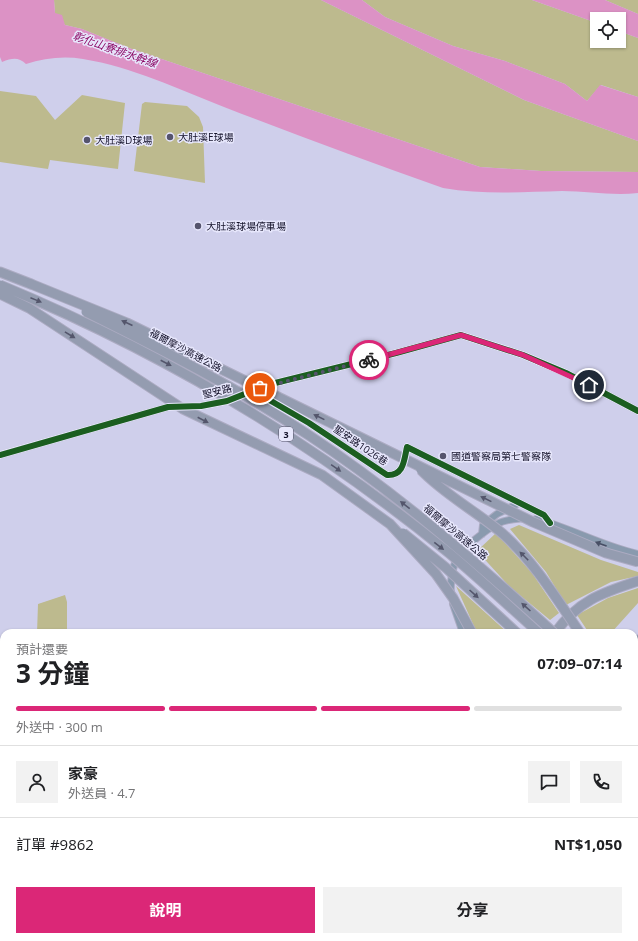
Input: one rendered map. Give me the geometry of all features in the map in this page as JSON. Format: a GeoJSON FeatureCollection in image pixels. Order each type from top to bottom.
{"type":"FeatureCollection","features":[{"type":"Feature","properties":{"kind":"highway","name":"福爾摩沙高速公路"},"geometry":{"type":"LineString","coordinates":[[0,272],[31,284],[182,359],[226,384],[312,437],[392,494],[446,536],[551,629]]}},
{"type":"Feature","properties":{"kind":"highway"},"geometry":{"type":"LineString","coordinates":[[31,284],[127,323],[565,536],[606,553],[638,562]]}},
{"type":"Feature","properties":{"kind":"highway","name":"福爾摩沙高速公路"},"geometry":{"type":"LineString","coordinates":[[0,285],[56,308],[178,369],[277,428],[352,479],[396,512],[449,554],[534,629]]}},
{"type":"Feature","properties":{"kind":"highway"},"geometry":{"type":"LineString","coordinates":[[0,294],[29,308],[183,409],[322,475],[417,543],[513,629]]}},
{"type":"Feature","properties":{"kind":"highway"},"geometry":{"type":"LineString","coordinates":[[417,465],[431,480],[457,501],[474,511],[502,534],[536,568],[577,629]]}},
{"type":"Feature","properties":{"kind":"highway"},"geometry":{"type":"LineString","coordinates":[[390,524],[440,580],[453,598],[470,629]]}},
{"type":"Feature","properties":{"kind":"highway"},"geometry":{"type":"LineString","coordinates":[[552,629],[573,610],[598,596],[638,581]]}},
{"type":"Feature","properties":{"kind":"highway"},"geometry":{"type":"LineString","coordinates":[[558,629],[573,610]]}},
{"type":"Feature","properties":{"kind":"street","name":"聖安路"},"geometry":{"type":"LineString","coordinates":[[0,455],[168,407],[211,404],[227,401],[252,390],[279,382],[461,335],[523,355],[566,373],[638,411]]}},
{"type":"Feature","properties":{"kind":"street","name":"聖安路1026巷"},"geometry":{"type":"LineString","coordinates":[[252,390],[309,423],[387,475],[397,473],[402,468],[407,447],[544,515],[550,523]]}},
{"type":"Feature","properties":{"kind":"street"},"geometry":{"type":"LineString","coordinates":[[482,534],[483,525],[498,514],[518,503]]}},
{"type":"Feature","properties":{"kind":"street"},"geometry":{"type":"LineString","coordinates":[[462,629],[453,606],[450,588],[453,569],[458,558],[482,534],[498,523],[509,520],[530,518],[550,523],[612,548],[638,554]]}},
{"type":"Feature","properties":{"kind":"shaded area"},"geometry":{"type":"Polygon","coordinates":[[[54,0],[321,0],[524,100],[638,141],[638,172],[541,171],[480,167],[129,48],[82,29],[65,25],[55,14],[54,0]]]}},
{"type":"Feature","properties":{"kind":"shaded area"},"geometry":{"type":"Polygon","coordinates":[[[362,0],[532,0],[590,21],[590,48],[626,48],[626,34],[638,38],[638,97],[601,85],[587,101],[565,84],[505,61],[453,46],[385,17],[362,0]]]}},
{"type":"Feature","properties":{"kind":"shaded area"},"geometry":{"type":"Polygon","coordinates":[[[605,0],[638,0],[638,14],[605,0]]]}},
{"type":"Feature","properties":{"kind":"shaded area"},"geometry":{"type":"Polygon","coordinates":[[[0,91],[36,96],[55,120],[82,95],[125,103],[118,169],[50,160],[48,169],[0,162],[0,91]]]}},
{"type":"Feature","properties":{"kind":"shaded area","name":"大肚溪E球場"},"geometry":{"type":"Polygon","coordinates":[[[145,102],[187,106],[199,117],[203,127],[205,183],[134,171],[142,104],[145,102]]]}},
{"type":"Feature","properties":{"kind":"shaded area"},"geometry":{"type":"Polygon","coordinates":[[[519,525],[601,560],[638,572],[638,576],[611,582],[566,605],[546,572],[510,529],[519,525]]]}},
{"type":"Feature","properties":{"kind":"shaded area"},"geometry":{"type":"Polygon","coordinates":[[[496,533],[532,573],[559,613],[550,620],[510,587],[477,551],[496,533]]]}},
{"type":"Feature","properties":{"kind":"shaded area"},"geometry":{"type":"Polygon","coordinates":[[[456,586],[504,629],[475,629],[456,586]]]}},
{"type":"Feature","properties":{"kind":"shaded area"},"geometry":{"type":"Polygon","coordinates":[[[638,588],[638,603],[615,629],[586,629],[577,615],[608,598],[638,588]]]}},
{"type":"Feature","properties":{"kind":"shaded area"},"geometry":{"type":"Polygon","coordinates":[[[65,595],[67,602],[67,629],[37,629],[38,604],[65,595]]]}},
{"type":"Feature","properties":{"kind":"water","name":"彰化山寮排水幹線"},"geometry":{"type":"Polygon","coordinates":[[[0,0],[54,0],[55,13],[62,15],[65,25],[82,29],[129,48],[480,167],[541,171],[638,172],[638,193],[619,194],[562,191],[473,192],[443,188],[305,138],[155,79],[119,67],[83,59],[69,58],[47,59],[26,64],[15,59],[2,62],[0,57],[0,0]]]}},
{"type":"Feature","properties":{"kind":"water"},"geometry":{"type":"Polygon","coordinates":[[[321,0],[362,0],[385,17],[453,46],[505,61],[565,84],[587,101],[600,85],[638,97],[638,141],[524,100],[321,0]]]}},
{"type":"Feature","properties":{"kind":"water"},"geometry":{"type":"Polygon","coordinates":[[[532,0],[605,0],[638,14],[638,38],[626,34],[626,12],[590,12],[590,21],[532,0]]]}},
{"type":"Feature","properties":{"kind":"cycle path"},"geometry":{"type":"LineString","coordinates":[[0,455],[168,407],[201,406],[227,401],[267,385],[396,353],[461,335],[523,355],[566,373],[638,411]]}},
{"type":"Feature","properties":{"kind":"cycle path"},"geometry":{"type":"LineString","coordinates":[[252,390],[309,423],[387,475],[393,475],[400,470],[404,462],[407,447],[544,515],[550,523]]}},
{"type":"Feature","properties":{"kind":"way so far"},"geometry":{"type":"LineString","coordinates":[[260,388],[369,360]]}},
{"type":"Feature","properties":{"kind":"place","name":"大肚溪E球場"},"geometry":{"type":"Point","coordinates":[170,137]}},
{"type":"Feature","properties":{"kind":"place","name":"大肚溪D球場"},"geometry":{"type":"Point","coordinates":[87,140]}},
{"type":"Feature","properties":{"kind":"place","name":"大肚溪球場停車場"},"geometry":{"type":"Point","coordinates":[198,226]}},
{"type":"Feature","properties":{"kind":"place","name":"國道警察局第七警察隊"},"geometry":{"type":"Point","coordinates":[443,456]}},
{"type":"Feature","properties":{"kind":"route"},"geometry":{"type":"LineString","coordinates":[[369,360],[461,335],[523,355],[566,373],[589,385]]}}]}
